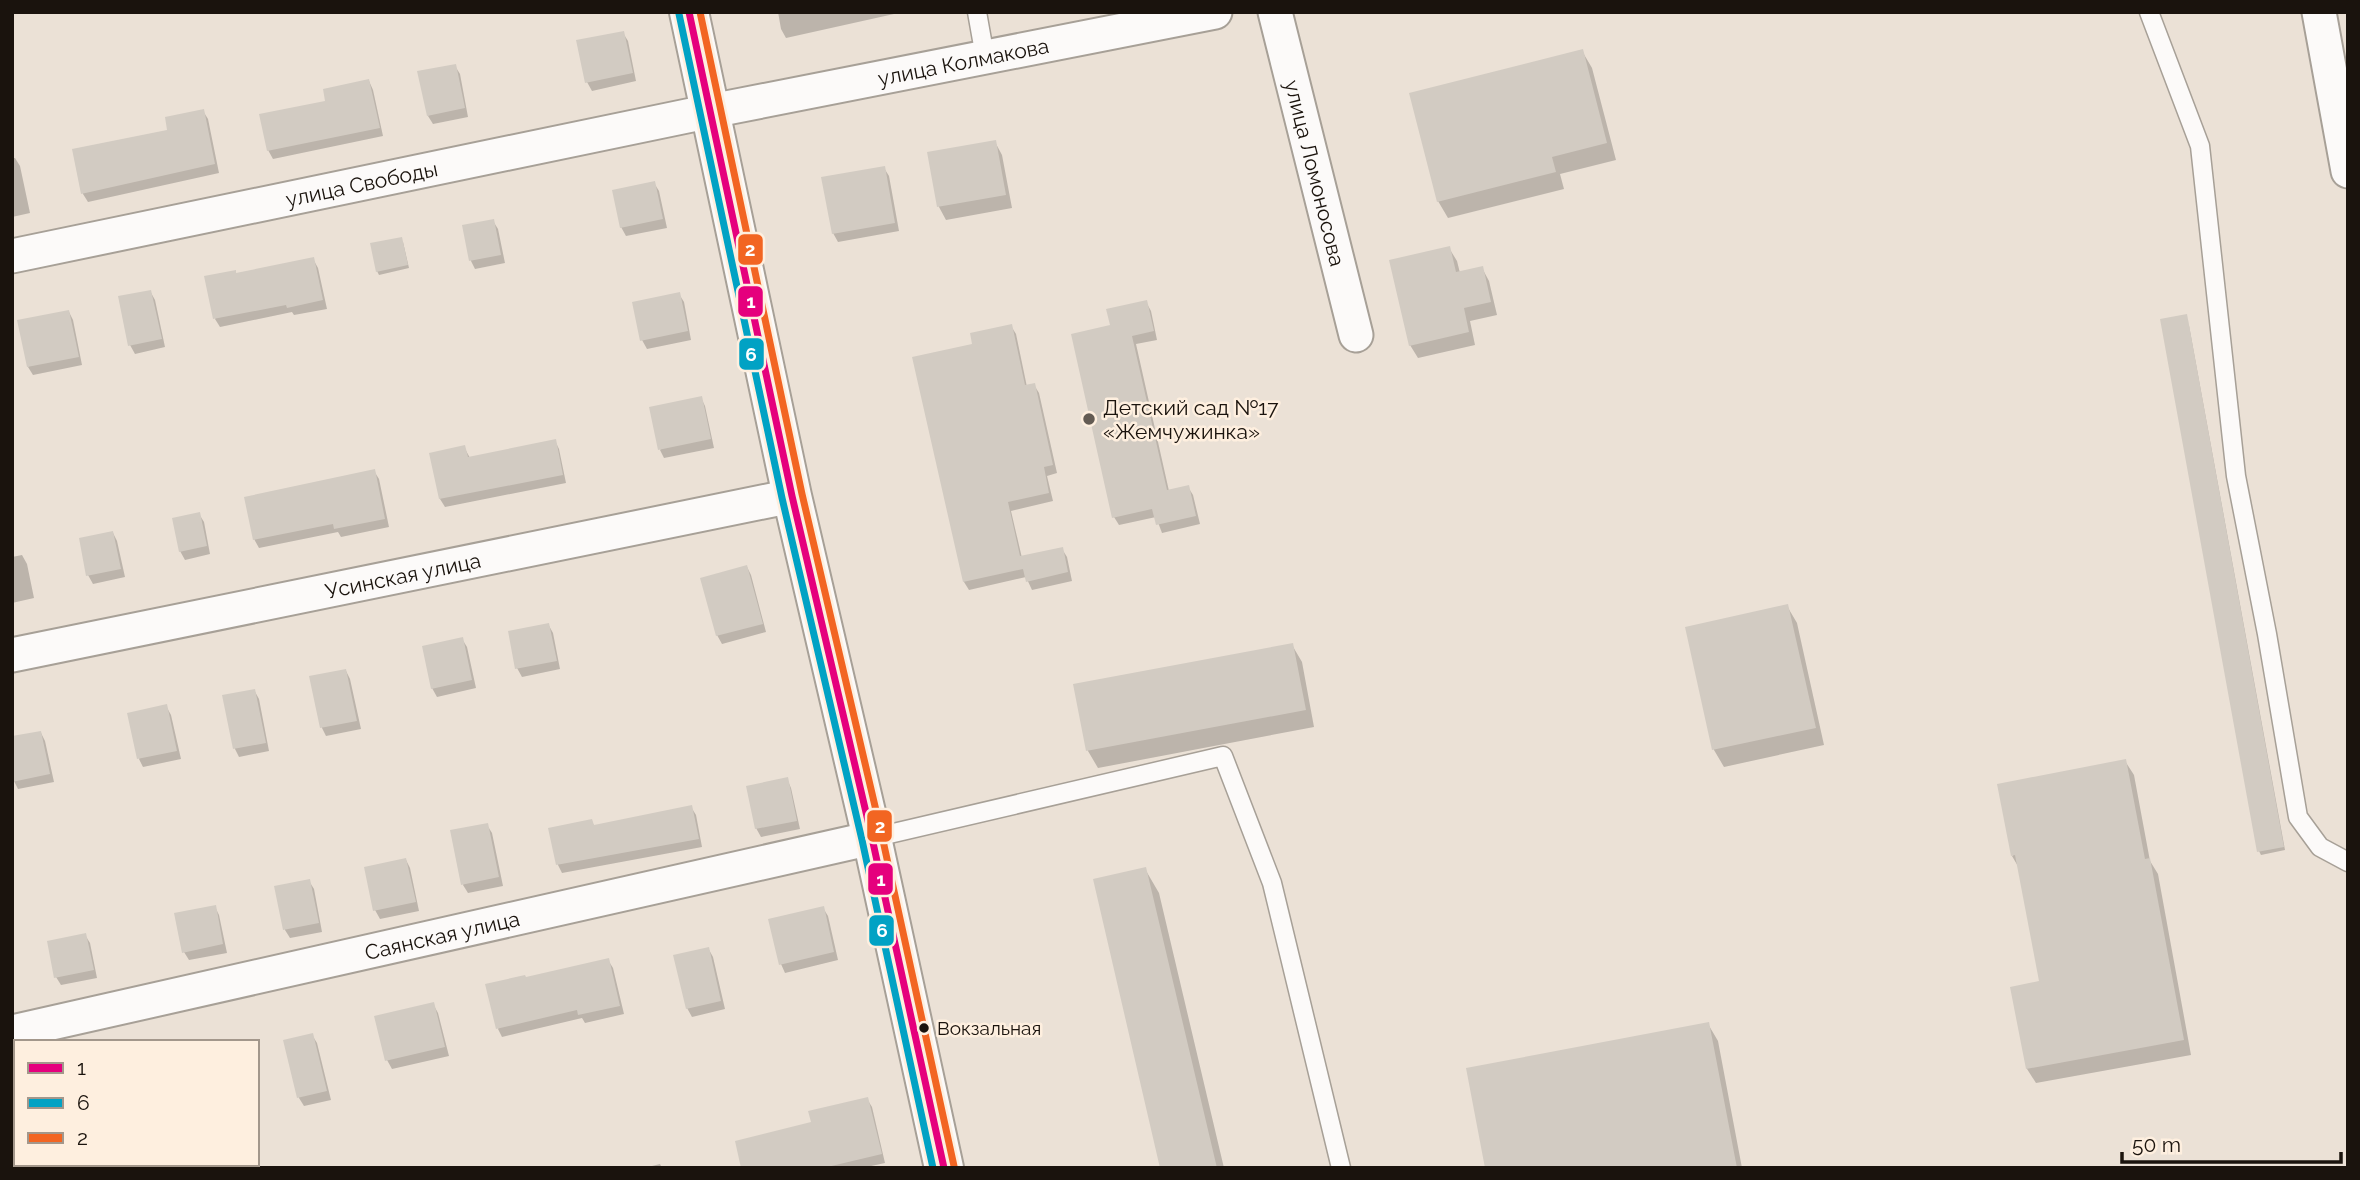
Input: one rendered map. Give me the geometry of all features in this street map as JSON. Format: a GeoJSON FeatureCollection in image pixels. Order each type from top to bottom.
{"type":"FeatureCollection","features":[{"type":"Feature","properties":{"kind":"street"},"geometry":{"type":"LineString","coordinates":[[689,12],[792,496],[872,838],[944,1168]]}},
{"type":"Feature","properties":{"kind":"street","name":"улица Колмакова"},"geometry":{"type":"LineString","coordinates":[[710,111],[1215,12]]}},
{"type":"Feature","properties":{"kind":"street","name":"улица Ломоносова"},"geometry":{"type":"LineString","coordinates":[[1275,12],[1356,335]]}},
{"type":"Feature","properties":{"kind":"street"},"geometry":{"type":"LineString","coordinates":[[2319,12],[2348,171]]}},
{"type":"Feature","properties":{"kind":"street","name":"улица Свободы"},"geometry":{"type":"LineString","coordinates":[[12,256],[710,111]]}},
{"type":"Feature","properties":{"kind":"street","name":"Усинская улица"},"geometry":{"type":"LineString","coordinates":[[12,654],[792,496]]}},
{"type":"Feature","properties":{"kind":"street","name":"Саянская улица"},"geometry":{"type":"LineString","coordinates":[[16,1027],[872,838]]}},
{"type":"Feature","properties":{"kind":"lane"},"geometry":{"type":"LineString","coordinates":[[977,12],[985,57]]}},
{"type":"Feature","properties":{"kind":"lane"},"geometry":{"type":"LineString","coordinates":[[2149,12],[2200,146],[2236,476],[2267,634],[2298,817],[2320,847],[2348,862]]}},
{"type":"Feature","properties":{"kind":"lane"},"geometry":{"type":"LineString","coordinates":[[872,838],[1223,756],[1272,883],[1341,1168]]}},
{"type":"Feature","properties":{"kind":"building"},"geometry":{"type":"Polygon","coordinates":[[[624,31],[633,73],[585,83],[576,40],[624,31]]]}},
{"type":"Feature","properties":{"kind":"building"},"geometry":{"type":"Polygon","coordinates":[[[1583,49],[1607,143],[1552,157],[1556,172],[1437,202],[1409,93],[1583,49]]]}},
{"type":"Feature","properties":{"kind":"building"},"geometry":{"type":"Polygon","coordinates":[[[456,64],[465,108],[427,116],[417,71],[456,64]]]}},
{"type":"Feature","properties":{"kind":"building"},"geometry":{"type":"Polygon","coordinates":[[[369,79],[380,128],[267,151],[259,114],[325,101],[323,89],[369,79]]]}},
{"type":"Feature","properties":{"kind":"building"},"geometry":{"type":"Polygon","coordinates":[[[204,109],[215,164],[81,194],[72,149],[167,130],[165,117],[204,109]]]}},
{"type":"Feature","properties":{"kind":"building"},"geometry":{"type":"Polygon","coordinates":[[[996,140],[1006,195],[937,207],[927,152],[996,140]]]}},
{"type":"Feature","properties":{"kind":"building"},"geometry":{"type":"Polygon","coordinates":[[[885,166],[895,223],[832,234],[821,177],[885,166]]]}},
{"type":"Feature","properties":{"kind":"building"},"geometry":{"type":"Polygon","coordinates":[[[655,181],[663,219],[620,228],[612,190],[655,181]]]}},
{"type":"Feature","properties":{"kind":"building"},"geometry":{"type":"Polygon","coordinates":[[[494,219],[501,255],[469,261],[462,225],[494,219]]]}},
{"type":"Feature","properties":{"kind":"building"},"geometry":{"type":"Polygon","coordinates":[[[402,237],[408,265],[376,272],[370,243],[402,237]]]}},
{"type":"Feature","properties":{"kind":"building"},"geometry":{"type":"Polygon","coordinates":[[[1450,246],[1456,272],[1483,266],[1491,302],[1464,308],[1469,332],[1409,346],[1389,260],[1450,246]]]}},
{"type":"Feature","properties":{"kind":"building"},"geometry":{"type":"Polygon","coordinates":[[[314,257],[323,300],[213,319],[204,276],[236,270],[236,273],[314,257]]]}},
{"type":"Feature","properties":{"kind":"building"},"geometry":{"type":"Polygon","coordinates":[[[151,290],[162,339],[128,346],[118,296],[151,290]]]}},
{"type":"Feature","properties":{"kind":"building"},"geometry":{"type":"Polygon","coordinates":[[[680,292],[688,331],[640,341],[632,302],[680,292]]]}},
{"type":"Feature","properties":{"kind":"building"},"geometry":{"type":"Polygon","coordinates":[[[1147,300],[1154,331],[1132,336],[1167,490],[1189,485],[1196,516],[1156,525],[1152,509],[1112,518],[1071,334],[1110,325],[1106,309],[1147,300]]]}},
{"type":"Feature","properties":{"kind":"building"},"geometry":{"type":"Polygon","coordinates":[[[69,310],[79,357],[27,367],[17,320],[69,310]]]}},
{"type":"Feature","properties":{"kind":"building"},"geometry":{"type":"Polygon","coordinates":[[[2187,314],[2284,847],[2257,852],[2160,319],[2187,314]]]}},
{"type":"Feature","properties":{"kind":"building"},"geometry":{"type":"Polygon","coordinates":[[[1012,324],[1025,385],[1035,383],[1053,465],[1044,467],[1049,493],[1008,502],[1020,556],[1063,547],[1068,572],[1026,582],[1023,569],[963,582],[912,357],[972,344],[970,333],[1012,324]]]}},
{"type":"Feature","properties":{"kind":"building"},"geometry":{"type":"Polygon","coordinates":[[[702,396],[711,439],[658,450],[649,407],[702,396]]]}},
{"type":"Feature","properties":{"kind":"building"},"geometry":{"type":"Polygon","coordinates":[[[556,439],[563,475],[439,499],[429,453],[465,445],[468,457],[556,439]]]}},
{"type":"Feature","properties":{"kind":"building"},"geometry":{"type":"Polygon","coordinates":[[[375,469],[385,519],[334,529],[333,524],[253,540],[244,497],[375,469]]]}},
{"type":"Feature","properties":{"kind":"building"},"geometry":{"type":"Polygon","coordinates":[[[200,512],[207,546],[179,552],[172,518],[200,512]]]}},
{"type":"Feature","properties":{"kind":"building"},"geometry":{"type":"Polygon","coordinates":[[[113,531],[121,569],[86,576],[79,538],[113,531]]]}},
{"type":"Feature","properties":{"kind":"building"},"geometry":{"type":"Polygon","coordinates":[[[747,565],[763,624],[716,636],[700,578],[747,565]]]}},
{"type":"Feature","properties":{"kind":"building"},"geometry":{"type":"Polygon","coordinates":[[[1788,604],[1816,728],[1712,750],[1685,627],[1788,604]]]}},
{"type":"Feature","properties":{"kind":"building"},"geometry":{"type":"Polygon","coordinates":[[[549,623],[557,661],[515,669],[508,631],[549,623]]]}},
{"type":"Feature","properties":{"kind":"building"},"geometry":{"type":"Polygon","coordinates":[[[463,637],[472,680],[431,689],[422,646],[463,637]]]}},
{"type":"Feature","properties":{"kind":"building"},"geometry":{"type":"Polygon","coordinates":[[[1293,643],[1306,710],[1086,751],[1073,684],[1293,643]]]}},
{"type":"Feature","properties":{"kind":"building"},"geometry":{"type":"Polygon","coordinates":[[[346,669],[357,721],[320,728],[309,676],[346,669]]]}},
{"type":"Feature","properties":{"kind":"building"},"geometry":{"type":"Polygon","coordinates":[[[255,689],[266,743],[233,749],[222,695],[255,689]]]}},
{"type":"Feature","properties":{"kind":"building"},"geometry":{"type":"Polygon","coordinates":[[[167,704],[177,751],[137,759],[127,713],[167,704]]]}},
{"type":"Feature","properties":{"kind":"building"},"geometry":{"type":"Polygon","coordinates":[[[41,731],[50,774],[12,782],[12,736],[41,731]]]}},
{"type":"Feature","properties":{"kind":"building"},"geometry":{"type":"Polygon","coordinates":[[[2126,759],[2145,859],[2150,858],[2184,1040],[2026,1069],[2010,987],[2039,981],[2015,855],[2011,856],[1997,784],[2126,759]]]}},
{"type":"Feature","properties":{"kind":"building"},"geometry":{"type":"Polygon","coordinates":[[[788,777],[797,821],[755,829],[746,786],[788,777]]]}},
{"type":"Feature","properties":{"kind":"building"},"geometry":{"type":"Polygon","coordinates":[[[692,805],[699,839],[556,865],[548,828],[592,819],[594,825],[692,805]]]}},
{"type":"Feature","properties":{"kind":"building"},"geometry":{"type":"Polygon","coordinates":[[[488,823],[499,877],[461,885],[450,830],[488,823]]]}},
{"type":"Feature","properties":{"kind":"building"},"geometry":{"type":"Polygon","coordinates":[[[406,858],[416,902],[373,911],[364,867],[406,858]]]}},
{"type":"Feature","properties":{"kind":"building"},"geometry":{"type":"Polygon","coordinates":[[[1146,867],[1217,1168],[1160,1168],[1093,879],[1146,867]]]}},
{"type":"Feature","properties":{"kind":"building"},"geometry":{"type":"Polygon","coordinates":[[[310,879],[319,923],[283,930],[274,886],[310,879]]]}},
{"type":"Feature","properties":{"kind":"building"},"geometry":{"type":"Polygon","coordinates":[[[216,905],[223,944],[182,953],[174,913],[216,905]]]}},
{"type":"Feature","properties":{"kind":"building"},"geometry":{"type":"Polygon","coordinates":[[[824,906],[834,952],[779,965],[768,919],[824,906]]]}},
{"type":"Feature","properties":{"kind":"building"},"geometry":{"type":"Polygon","coordinates":[[[86,933],[94,970],[54,978],[47,941],[86,933]]]}},
{"type":"Feature","properties":{"kind":"building"},"geometry":{"type":"Polygon","coordinates":[[[709,947],[721,1001],[686,1009],[673,955],[709,947]]]}},
{"type":"Feature","properties":{"kind":"building"},"geometry":{"type":"Polygon","coordinates":[[[609,958],[620,1006],[578,1015],[577,1010],[496,1029],[485,984],[609,958]]]}},
{"type":"Feature","properties":{"kind":"building"},"geometry":{"type":"Polygon","coordinates":[[[434,1002],[445,1047],[385,1061],[374,1016],[434,1002]]]}},
{"type":"Feature","properties":{"kind":"building"},"geometry":{"type":"Polygon","coordinates":[[[1709,1022],[1737,1168],[1485,1168],[1466,1068],[1709,1022]]]}},
{"type":"Feature","properties":{"kind":"building"},"geometry":{"type":"Polygon","coordinates":[[[313,1033],[327,1091],[297,1098],[283,1040],[313,1033]]]}},
{"type":"Feature","properties":{"kind":"building"},"geometry":{"type":"Polygon","coordinates":[[[868,1097],[882,1154],[823,1168],[741,1168],[735,1141],[811,1122],[808,1111],[868,1097]]]}},
{"type":"Feature","properties":{"kind":"transit line","name":"1"},"geometry":{"type":"LineString","coordinates":[[689,12],[792,496],[872,838],[944,1168]]}},
{"type":"Feature","properties":{"kind":"transit line","name":"2"},"geometry":{"type":"LineString","coordinates":[[700,12],[802,494],[882,836],[954,1166]]}},
{"type":"Feature","properties":{"kind":"transit line","name":"6"},"geometry":{"type":"LineString","coordinates":[[679,14],[782,498],[862,840],[933,1168]]}},
{"type":"Feature","properties":{"kind":"place","name":"Детский сад №17 «Жемчужинка»"},"geometry":{"type":"Point","coordinates":[1089,419]}},
{"type":"Feature","properties":{"kind":"place","name":"Вокзальная"},"geometry":{"type":"Point","coordinates":[924,1028]}}]}
